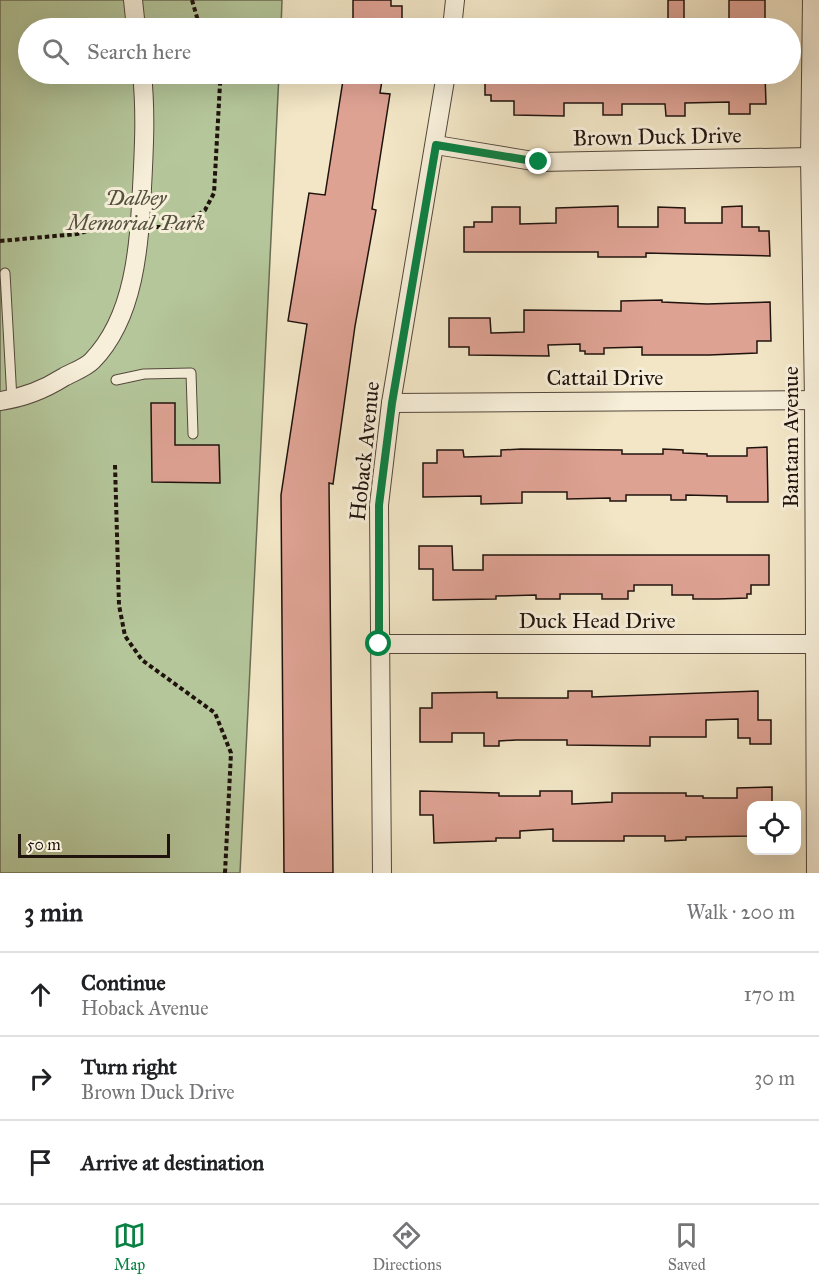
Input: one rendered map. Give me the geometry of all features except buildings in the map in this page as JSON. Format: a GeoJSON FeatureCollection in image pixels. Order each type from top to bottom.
{"type":"FeatureCollection","features":[{"type":"Feature","properties":{"kind":"street"},"geometry":{"type":"LineString","coordinates":[[133,0],[135,18]]}},
{"type":"Feature","properties":{"kind":"street"},"geometry":{"type":"LineString","coordinates":[[453,18],[455,0]]}},
{"type":"Feature","properties":{"kind":"street","name":"Bantam Avenue"},"geometry":{"type":"LineString","coordinates":[[812,0],[810,157],[816,400],[814,644],[816,873]]}},
{"type":"Feature","properties":{"kind":"street"},"geometry":{"type":"LineString","coordinates":[[6,400],[53,384],[91,361],[116,327],[135,272],[140,225],[146,109],[143,84]]}},
{"type":"Feature","properties":{"kind":"street","name":"Hoback Avenue"},"geometry":{"type":"LineString","coordinates":[[382,873],[379,505],[392,403],[445,84]]}},
{"type":"Feature","properties":{"kind":"street","name":"Brown Duck Drive"},"geometry":{"type":"LineString","coordinates":[[436,145],[539,162],[810,157]]}},
{"type":"Feature","properties":{"kind":"street","name":"Cattail Drive"},"geometry":{"type":"LineString","coordinates":[[392,403],[816,400]]}},
{"type":"Feature","properties":{"kind":"street","name":"Duck Head Drive"},"geometry":{"type":"LineString","coordinates":[[379,644],[814,644]]}},
{"type":"Feature","properties":{"kind":"lane"},"geometry":{"type":"LineString","coordinates":[[5,273],[6,400]]}},
{"type":"Feature","properties":{"kind":"lane"},"geometry":{"type":"LineString","coordinates":[[116,380],[144,374],[191,373],[193,434]]}},
{"type":"Feature","properties":{"kind":"path"},"geometry":{"type":"LineString","coordinates":[[192,0],[197,18]]}},
{"type":"Feature","properties":{"kind":"path"},"geometry":{"type":"LineString","coordinates":[[155,227],[169,227],[189,221],[205,210],[214,193],[220,84]]}},
{"type":"Feature","properties":{"kind":"path"},"geometry":{"type":"LineString","coordinates":[[0,241],[77,234],[108,225],[128,224]]}},
{"type":"Feature","properties":{"kind":"path"},"geometry":{"type":"LineString","coordinates":[[115,465],[119,605],[125,636],[142,660],[215,713],[231,753],[225,873]]}},
{"type":"Feature","properties":{"kind":"green space","name":"Dalbey Memorial Park"},"geometry":{"type":"Polygon","coordinates":[[[0,0],[282,0],[281,18],[18,18],[18,84],[279,84],[240,873],[0,873],[0,0]]]}},
{"type":"Feature","properties":{"kind":"route"},"geometry":{"type":"LineString","coordinates":[[379,644],[379,505],[392,403],[436,145],[539,162]]}}]}
